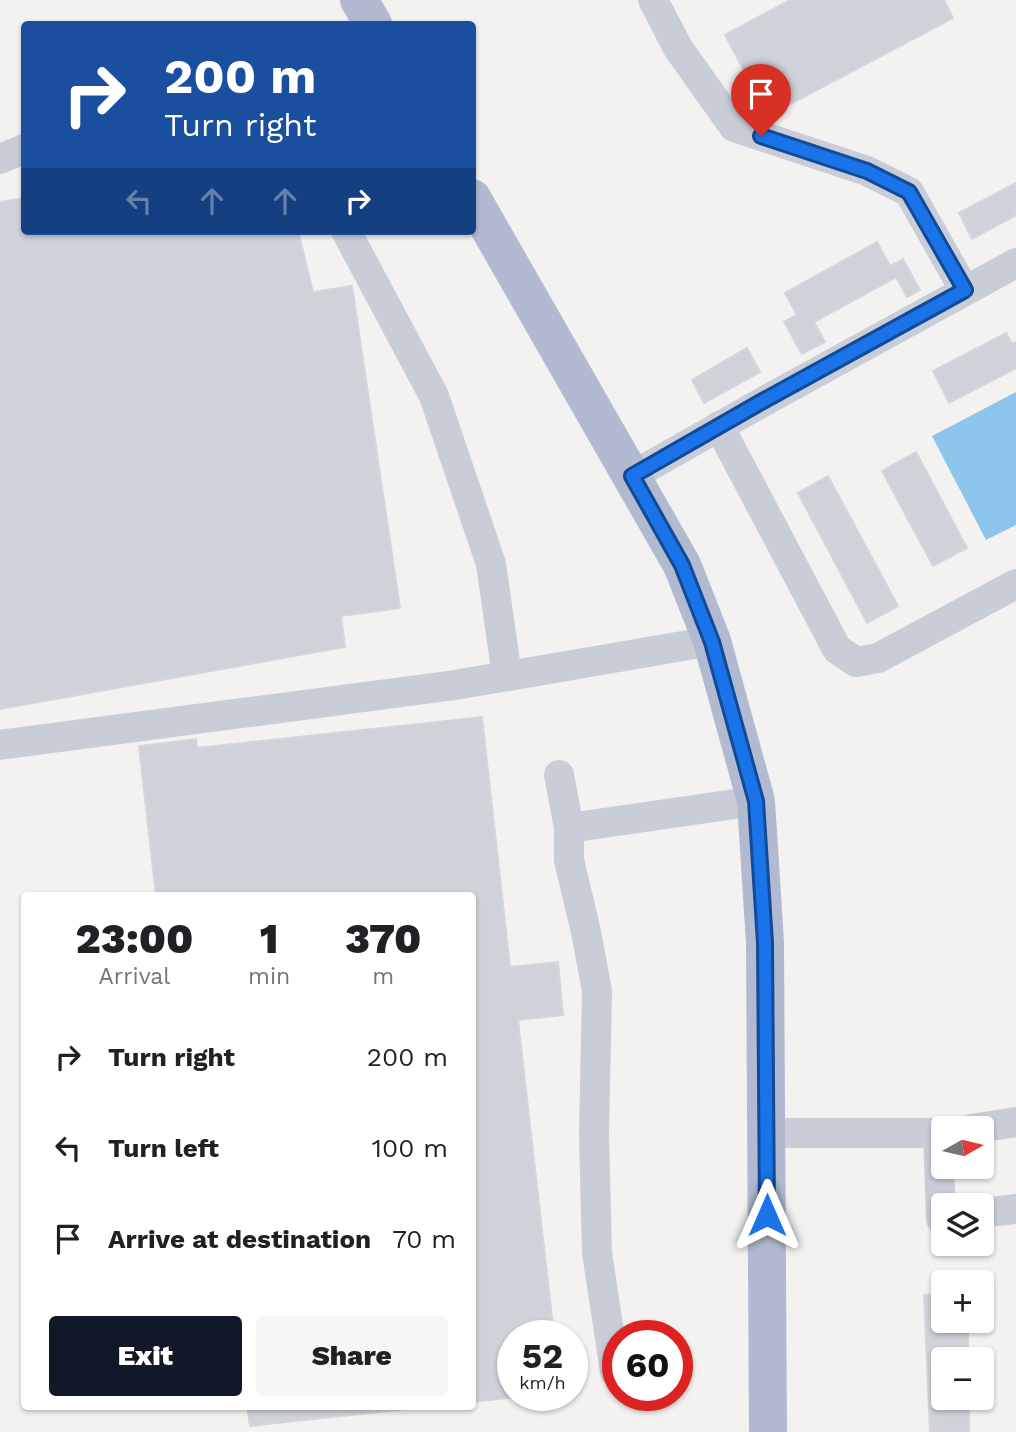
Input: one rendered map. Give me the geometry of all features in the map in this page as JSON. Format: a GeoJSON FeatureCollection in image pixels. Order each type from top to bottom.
{"type":"FeatureCollection","features":[{"type":"Feature","properties":{"kind":"main road"},"geometry":{"type":"LineString","coordinates":[[359,0],[371,21]]}},
{"type":"Feature","properties":{"kind":"main road"},"geometry":{"type":"LineString","coordinates":[[476,205],[682,565],[712,642],[756,801],[765,943],[768,1432]]}},
{"type":"Feature","properties":{"kind":"lane"},"geometry":{"type":"LineString","coordinates":[[653,0],[678,48],[734,127],[867,171],[909,192],[965,290]]}},
{"type":"Feature","properties":{"kind":"lane"},"geometry":{"type":"LineString","coordinates":[[0,159],[21,150]]}},
{"type":"Feature","properties":{"kind":"lane"},"geometry":{"type":"LineString","coordinates":[[348,235],[434,396],[491,564],[507,676]]}},
{"type":"Feature","properties":{"kind":"lane"},"geometry":{"type":"LineString","coordinates":[[632,476],[1016,263]]}},
{"type":"Feature","properties":{"kind":"lane"},"geometry":{"type":"LineString","coordinates":[[719,426],[837,649],[856,662],[878,658],[1016,584]]}},
{"type":"Feature","properties":{"kind":"lane"},"geometry":{"type":"LineString","coordinates":[[0,745],[455,685],[712,642]]}},
{"type":"Feature","properties":{"kind":"lane"},"geometry":{"type":"LineString","coordinates":[[559,775],[569,828],[569,860],[597,991],[594,1134],[597,1253],[607,1320]]}},
{"type":"Feature","properties":{"kind":"lane"},"geometry":{"type":"LineString","coordinates":[[569,828],[756,801]]}},
{"type":"Feature","properties":{"kind":"lane"},"geometry":{"type":"LineString","coordinates":[[994,1125],[1016,1122]]}},
{"type":"Feature","properties":{"kind":"lane"},"geometry":{"type":"LineString","coordinates":[[766,1133],[931,1133]]}},
{"type":"Feature","properties":{"kind":"lane"},"geometry":{"type":"LineString","coordinates":[[994,1212],[1016,1209]]}},
{"type":"Feature","properties":{"kind":"water"},"geometry":{"type":"Polygon","coordinates":[[[1016,392],[1016,525],[986,540],[932,436],[1016,392]]]}},
{"type":"Feature","properties":{"kind":"building"},"geometry":{"type":"Polygon","coordinates":[[[790,0],[944,0],[953,18],[768,116],[725,35],[790,0]]]}},
{"type":"Feature","properties":{"kind":"building"},"geometry":{"type":"Polygon","coordinates":[[[1016,183],[1016,215],[972,239],[959,213],[1016,183]]]}},
{"type":"Feature","properties":{"kind":"building"},"geometry":{"type":"Polygon","coordinates":[[[21,198],[21,235],[299,235],[313,292],[352,286],[400,608],[341,616],[345,647],[0,709],[0,202],[21,198]]]}},
{"type":"Feature","properties":{"kind":"building"},"geometry":{"type":"Polygon","coordinates":[[[877,242],[890,266],[903,259],[920,290],[907,297],[896,277],[814,322],[825,342],[802,354],[784,322],[797,315],[785,293],[877,242]]]}},
{"type":"Feature","properties":{"kind":"building"},"geometry":{"type":"Polygon","coordinates":[[[1006,333],[1012,344],[1016,342],[1016,368],[949,403],[933,371],[1006,333]]]}},
{"type":"Feature","properties":{"kind":"building"},"geometry":{"type":"Polygon","coordinates":[[[747,348],[760,372],[704,403],[692,380],[747,348]]]}},
{"type":"Feature","properties":{"kind":"building"},"geometry":{"type":"Polygon","coordinates":[[[916,452],[967,548],[933,566],[882,471],[916,452]]]}},
{"type":"Feature","properties":{"kind":"building"},"geometry":{"type":"Polygon","coordinates":[[[828,476],[898,606],[867,623],[798,493],[828,476]]]}},
{"type":"Feature","properties":{"kind":"building"},"geometry":{"type":"Polygon","coordinates":[[[482,717],[510,967],[558,962],[563,1015],[518,1020],[552,1320],[497,1320],[497,1399],[476,1402],[476,892],[156,892],[139,746],[196,739],[197,748],[482,717]]]}},
{"type":"Feature","properties":{"kind":"building"},"geometry":{"type":"Polygon","coordinates":[[[931,1294],[931,1333],[968,1333],[968,1347],[931,1347],[931,1410],[969,1410],[969,1432],[930,1432],[924,1295],[931,1294]]]}},
{"type":"Feature","properties":{"kind":"building"},"geometry":{"type":"Polygon","coordinates":[[[247,1410],[397,1410],[250,1426],[247,1410]]]}},
{"type":"Feature","properties":{"kind":"route"},"geometry":{"type":"LineString","coordinates":[[761,136],[867,171],[909,192],[965,290],[632,476],[682,565],[712,642],[756,801],[765,943],[767,1215]]}}]}
